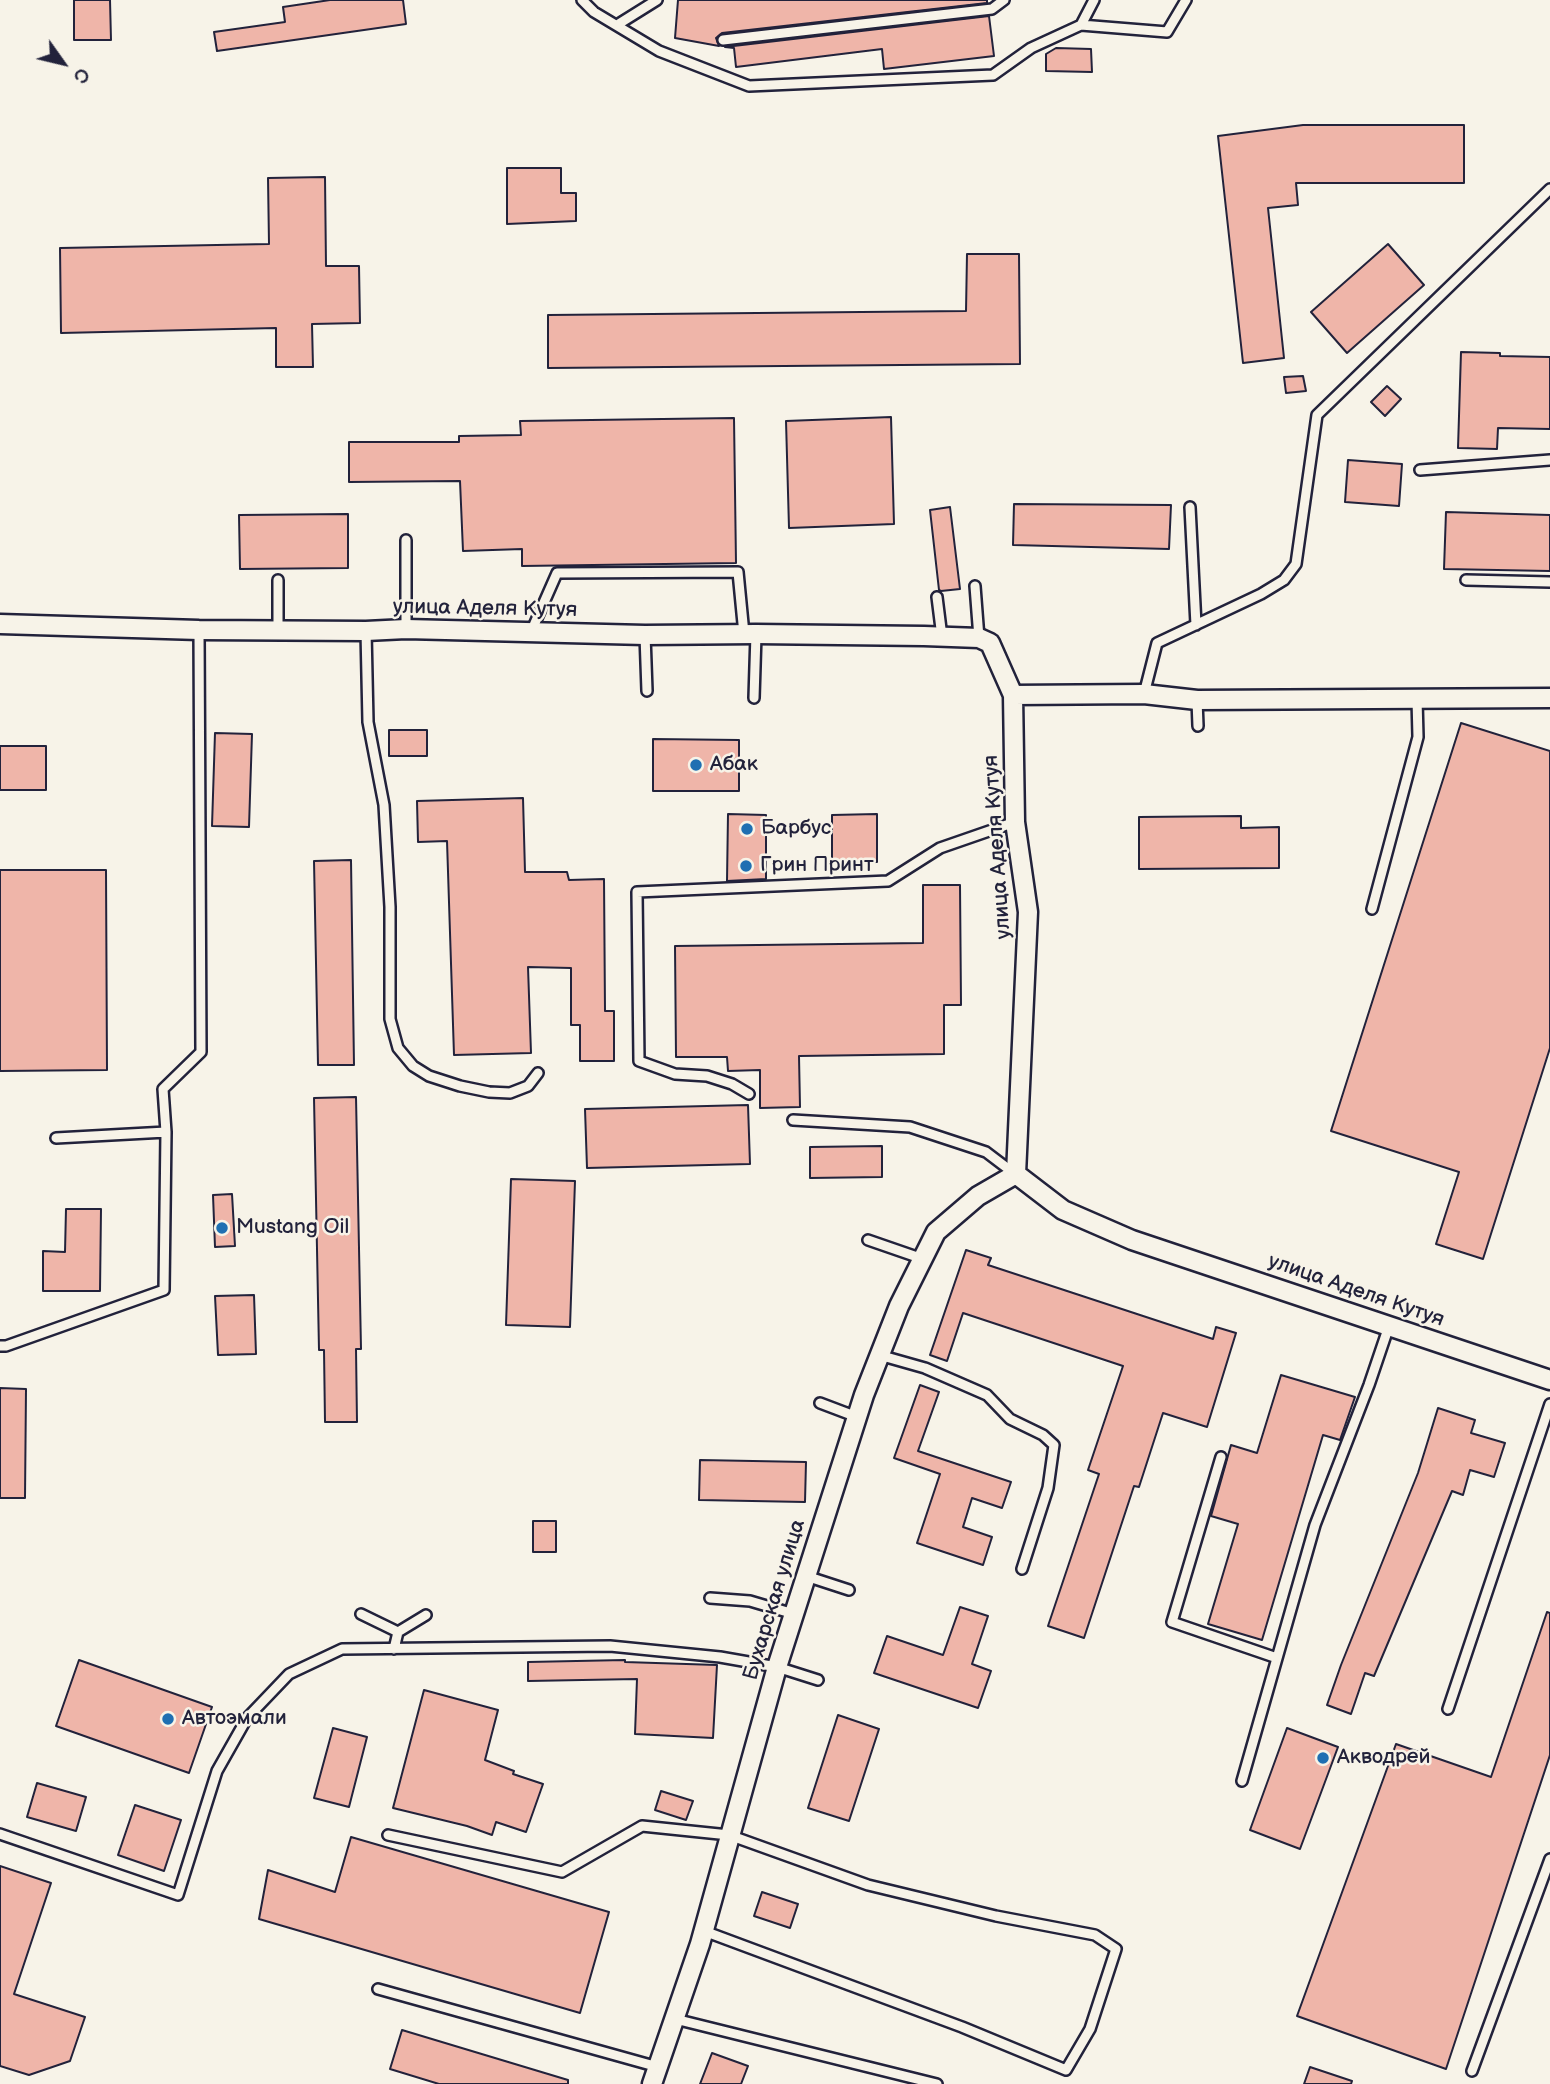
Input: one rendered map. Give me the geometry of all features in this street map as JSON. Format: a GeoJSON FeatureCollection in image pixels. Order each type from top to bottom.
{"type":"FeatureCollection","features":[{"type":"Feature","properties":{"kind":"street","name":"улица Аделя Кутуя"},"geometry":{"type":"LineString","coordinates":[[0,624],[199,630],[406,629],[645,635],[942,637],[979,638],[990,643],[1013,695],[1016,822],[1028,912],[1016,1174],[1063,1210],[1132,1240],[1550,1380]]}},
{"type":"Feature","properties":{"kind":"street"},"geometry":{"type":"LineString","coordinates":[[1013,695],[1144,694],[1197,700],[1550,698]]}},
{"type":"Feature","properties":{"kind":"street","name":"Бухарская улица"},"geometry":{"type":"LineString","coordinates":[[652,2084],[704,1931],[777,1667],[879,1355],[899,1306],[936,1232],[978,1196],[1016,1174]]}},
{"type":"Feature","properties":{"kind":"lane"},"geometry":{"type":"LineString","coordinates":[[582,0],[594,12],[659,51],[748,86],[993,75],[1031,48],[1081,25],[1167,32],[1186,0]]}},
{"type":"Feature","properties":{"kind":"lane"},"geometry":{"type":"LineString","coordinates":[[617,25],[657,0]]}},
{"type":"Feature","properties":{"kind":"lane"},"geometry":{"type":"LineString","coordinates":[[723,40],[992,9],[1004,0]]}},
{"type":"Feature","properties":{"kind":"lane"},"geometry":{"type":"LineString","coordinates":[[1081,25],[1094,0]]}},
{"type":"Feature","properties":{"kind":"lane"},"geometry":{"type":"LineString","coordinates":[[1144,694],[1157,643],[1261,594],[1284,580],[1296,564],[1317,415],[1550,189]]}},
{"type":"Feature","properties":{"kind":"lane"},"geometry":{"type":"LineString","coordinates":[[1420,470],[1550,460]]}},
{"type":"Feature","properties":{"kind":"lane"},"geometry":{"type":"LineString","coordinates":[[1190,507],[1196,625]]}},
{"type":"Feature","properties":{"kind":"lane"},"geometry":{"type":"LineString","coordinates":[[406,540],[406,629]]}},
{"type":"Feature","properties":{"kind":"lane"},"geometry":{"type":"LineString","coordinates":[[531,632],[557,573],[738,572],[750,634],[754,698]]}},
{"type":"Feature","properties":{"kind":"lane"},"geometry":{"type":"LineString","coordinates":[[278,580],[278,630]]}},
{"type":"Feature","properties":{"kind":"lane"},"geometry":{"type":"LineString","coordinates":[[1466,580],[1550,583]]}},
{"type":"Feature","properties":{"kind":"lane"},"geometry":{"type":"LineString","coordinates":[[975,586],[979,638]]}},
{"type":"Feature","properties":{"kind":"lane"},"geometry":{"type":"LineString","coordinates":[[937,597],[942,637]]}},
{"type":"Feature","properties":{"kind":"lane"},"geometry":{"type":"LineString","coordinates":[[0,1346],[164,1290],[166,1132],[163,1089],[201,1052],[199,630]]}},
{"type":"Feature","properties":{"kind":"lane"},"geometry":{"type":"LineString","coordinates":[[366,631],[368,722],[384,805],[390,907],[390,1019],[398,1048],[413,1066],[429,1076],[489,1092],[510,1093],[528,1086],[538,1073]]}},
{"type":"Feature","properties":{"kind":"lane"},"geometry":{"type":"LineString","coordinates":[[645,635],[647,691]]}},
{"type":"Feature","properties":{"kind":"lane"},"geometry":{"type":"LineString","coordinates":[[1372,909],[1418,737],[1417,699]]}},
{"type":"Feature","properties":{"kind":"lane"},"geometry":{"type":"LineString","coordinates":[[1197,700],[1198,726]]}},
{"type":"Feature","properties":{"kind":"lane"},"geometry":{"type":"LineString","coordinates":[[749,1094],[732,1084],[707,1076],[675,1074],[639,1061],[637,892],[888,881],[940,848],[1016,822]]}},
{"type":"Feature","properties":{"kind":"lane"},"geometry":{"type":"LineString","coordinates":[[793,1121],[910,1128],[986,1152],[1016,1174]]}},
{"type":"Feature","properties":{"kind":"lane"},"geometry":{"type":"LineString","coordinates":[[56,1138],[166,1132]]}},
{"type":"Feature","properties":{"kind":"lane"},"geometry":{"type":"LineString","coordinates":[[868,1240],[923,1259]]}},
{"type":"Feature","properties":{"kind":"lane"},"geometry":{"type":"LineString","coordinates":[[1242,1781],[1315,1525],[1389,1326]]}},
{"type":"Feature","properties":{"kind":"lane"},"geometry":{"type":"LineString","coordinates":[[879,1355],[925,1368],[986,1395],[1010,1419],[1043,1435],[1054,1446],[1048,1488],[1022,1569]]}},
{"type":"Feature","properties":{"kind":"lane"},"geometry":{"type":"LineString","coordinates":[[820,1403],[857,1417]]}},
{"type":"Feature","properties":{"kind":"lane"},"geometry":{"type":"LineString","coordinates":[[1448,1709],[1550,1404]]}},
{"type":"Feature","properties":{"kind":"lane"},"geometry":{"type":"LineString","coordinates":[[1221,1457],[1172,1622],[1277,1658]]}},
{"type":"Feature","properties":{"kind":"lane"},"geometry":{"type":"LineString","coordinates":[[806,1576],[849,1590]]}},
{"type":"Feature","properties":{"kind":"lane"},"geometry":{"type":"LineString","coordinates":[[710,1598],[750,1601],[794,1614]]}},
{"type":"Feature","properties":{"kind":"lane"},"geometry":{"type":"LineString","coordinates":[[361,1614],[398,1632]]}},
{"type":"Feature","properties":{"kind":"lane"},"geometry":{"type":"LineString","coordinates":[[394,1648],[398,1632],[426,1615]]}},
{"type":"Feature","properties":{"kind":"lane"},"geometry":{"type":"LineString","coordinates":[[0,1834],[178,1895],[217,1771],[247,1718],[289,1674],[342,1649],[610,1646],[720,1657],[777,1667],[818,1680]]}},
{"type":"Feature","properties":{"kind":"lane"},"geometry":{"type":"LineString","coordinates":[[388,1835],[562,1872],[642,1826],[729,1835],[868,1885],[996,1916],[1094,1935],[1116,1949],[1090,2029],[1066,2070],[962,2026],[704,1931]]}},
{"type":"Feature","properties":{"kind":"lane"},"geometry":{"type":"LineString","coordinates":[[1472,2071],[1545,1888],[1550,1858]]}},
{"type":"Feature","properties":{"kind":"lane"},"geometry":{"type":"LineString","coordinates":[[378,1989],[658,2067]]}},
{"type":"Feature","properties":{"kind":"lane"},"geometry":{"type":"LineString","coordinates":[[675,2019],[937,2084]]}},
{"type":"Feature","properties":{"kind":"building"},"geometry":{"type":"Polygon","coordinates":[[[74,0],[110,0],[111,40],[74,40],[74,0]]]}},
{"type":"Feature","properties":{"kind":"building"},"geometry":{"type":"Polygon","coordinates":[[[330,0],[403,0],[406,24],[217,51],[214,32],[285,22],[283,7],[330,0]]]}},
{"type":"Feature","properties":{"kind":"building"},"geometry":{"type":"Polygon","coordinates":[[[678,0],[987,0],[987,3],[722,33],[716,38],[719,46],[675,38],[678,0]]]}},
{"type":"Feature","properties":{"kind":"building"},"geometry":{"type":"Polygon","coordinates":[[[989,16],[994,56],[884,69],[882,49],[736,67],[734,48],[725,47],[989,16]]]}},
{"type":"Feature","properties":{"kind":"building"},"geometry":{"type":"Polygon","coordinates":[[[1056,48],[1091,49],[1092,72],[1046,71],[1046,54],[1056,48]]]}},
{"type":"Feature","properties":{"kind":"building"},"geometry":{"type":"Polygon","coordinates":[[[1303,125],[1464,125],[1464,183],[1296,183],[1298,205],[1268,208],[1284,358],[1243,363],[1218,136],[1303,125]]]}},
{"type":"Feature","properties":{"kind":"building"},"geometry":{"type":"Polygon","coordinates":[[[507,168],[561,168],[561,193],[576,193],[576,221],[507,224],[507,168]]]}},
{"type":"Feature","properties":{"kind":"building"},"geometry":{"type":"Polygon","coordinates":[[[325,177],[326,266],[359,266],[360,323],[312,324],[313,367],[276,367],[276,328],[61,333],[60,248],[269,244],[268,178],[325,177]]]}},
{"type":"Feature","properties":{"kind":"building"},"geometry":{"type":"Polygon","coordinates":[[[1388,244],[1424,285],[1347,353],[1311,312],[1388,244]]]}},
{"type":"Feature","properties":{"kind":"building"},"geometry":{"type":"Polygon","coordinates":[[[967,254],[1019,254],[1020,364],[548,368],[548,315],[966,311],[967,254]]]}},
{"type":"Feature","properties":{"kind":"building"},"geometry":{"type":"Polygon","coordinates":[[[1461,352],[1550,357],[1550,429],[1498,428],[1497,449],[1458,448],[1461,352]]]}},
{"type":"Feature","properties":{"kind":"building"},"geometry":{"type":"Polygon","coordinates":[[[1303,376],[1306,391],[1286,393],[1284,377],[1303,376]]]}},
{"type":"Feature","properties":{"kind":"building"},"geometry":{"type":"Polygon","coordinates":[[[1387,386],[1401,399],[1385,416],[1371,402],[1387,386]]]}},
{"type":"Feature","properties":{"kind":"building"},"geometry":{"type":"Polygon","coordinates":[[[891,417],[894,524],[789,528],[786,421],[891,417]]]}},
{"type":"Feature","properties":{"kind":"building"},"geometry":{"type":"Polygon","coordinates":[[[734,418],[736,563],[522,566],[522,549],[463,551],[460,481],[349,482],[349,442],[459,442],[459,436],[521,435],[520,421],[734,418]]]}},
{"type":"Feature","properties":{"kind":"building"},"geometry":{"type":"Polygon","coordinates":[[[1348,460],[1402,464],[1399,506],[1345,502],[1348,460]]]}},
{"type":"Feature","properties":{"kind":"building"},"geometry":{"type":"Polygon","coordinates":[[[1014,504],[1171,505],[1169,549],[1013,545],[1014,504]]]}},
{"type":"Feature","properties":{"kind":"building"},"geometry":{"type":"Polygon","coordinates":[[[950,507],[960,589],[941,591],[930,510],[950,507]]]}},
{"type":"Feature","properties":{"kind":"building"},"geometry":{"type":"Polygon","coordinates":[[[1446,512],[1550,515],[1550,571],[1444,569],[1446,512]]]}},
{"type":"Feature","properties":{"kind":"building"},"geometry":{"type":"Polygon","coordinates":[[[348,514],[348,568],[240,569],[239,515],[348,514]]]}},
{"type":"Feature","properties":{"kind":"building"},"geometry":{"type":"Polygon","coordinates":[[[1461,723],[1550,751],[1550,1048],[1483,1259],[1436,1244],[1459,1172],[1331,1131],[1461,723]]]}},
{"type":"Feature","properties":{"kind":"building"},"geometry":{"type":"Polygon","coordinates":[[[389,730],[427,730],[427,756],[389,756],[389,730]]]}},
{"type":"Feature","properties":{"kind":"building"},"geometry":{"type":"Polygon","coordinates":[[[215,733],[252,734],[249,827],[212,826],[215,733]]]}},
{"type":"Feature","properties":{"kind":"building","name":"Абак"},"geometry":{"type":"Polygon","coordinates":[[[653,739],[739,740],[739,791],[653,791],[653,739]]]}},
{"type":"Feature","properties":{"kind":"building"},"geometry":{"type":"Polygon","coordinates":[[[0,746],[46,746],[46,790],[0,790],[0,746]]]}},
{"type":"Feature","properties":{"kind":"building"},"geometry":{"type":"Polygon","coordinates":[[[523,798],[525,872],[567,872],[569,880],[604,879],[605,1011],[614,1011],[614,1061],[580,1061],[580,1025],[571,1025],[571,968],[528,967],[531,1053],[454,1055],[447,841],[418,842],[417,801],[523,798]]]}},
{"type":"Feature","properties":{"kind":"building"},"geometry":{"type":"Polygon","coordinates":[[[728,814],[766,815],[766,879],[727,881],[728,814]]]}},
{"type":"Feature","properties":{"kind":"building"},"geometry":{"type":"Polygon","coordinates":[[[877,814],[877,862],[832,863],[832,815],[877,814]]]}},
{"type":"Feature","properties":{"kind":"building"},"geometry":{"type":"Polygon","coordinates":[[[1241,816],[1241,828],[1279,827],[1279,868],[1139,869],[1139,817],[1241,816]]]}},
{"type":"Feature","properties":{"kind":"building"},"geometry":{"type":"Polygon","coordinates":[[[351,860],[354,1065],[318,1065],[314,861],[351,860]]]}},
{"type":"Feature","properties":{"kind":"building"},"geometry":{"type":"Polygon","coordinates":[[[0,870],[106,870],[107,1070],[0,1071],[0,870]]]}},
{"type":"Feature","properties":{"kind":"building"},"geometry":{"type":"Polygon","coordinates":[[[923,885],[960,885],[961,1005],[944,1005],[944,1054],[799,1056],[800,1107],[760,1108],[760,1070],[728,1071],[727,1057],[676,1057],[675,946],[923,943],[923,885]]]}},
{"type":"Feature","properties":{"kind":"building"},"geometry":{"type":"Polygon","coordinates":[[[356,1097],[361,1349],[356,1349],[357,1422],[325,1422],[324,1350],[319,1350],[314,1098],[356,1097]]]}},
{"type":"Feature","properties":{"kind":"building"},"geometry":{"type":"Polygon","coordinates":[[[748,1105],[750,1164],[587,1168],[585,1109],[748,1105]]]}},
{"type":"Feature","properties":{"kind":"building"},"geometry":{"type":"Polygon","coordinates":[[[882,1146],[882,1177],[810,1178],[810,1147],[882,1146]]]}},
{"type":"Feature","properties":{"kind":"building"},"geometry":{"type":"Polygon","coordinates":[[[511,1179],[575,1181],[570,1327],[506,1325],[511,1179]]]}},
{"type":"Feature","properties":{"kind":"building"},"geometry":{"type":"Polygon","coordinates":[[[232,1194],[235,1246],[215,1247],[213,1195],[232,1194]]]}},
{"type":"Feature","properties":{"kind":"building"},"geometry":{"type":"Polygon","coordinates":[[[66,1209],[101,1209],[100,1291],[43,1291],[43,1251],[65,1252],[66,1209]]]}},
{"type":"Feature","properties":{"kind":"building"},"geometry":{"type":"Polygon","coordinates":[[[966,1250],[991,1258],[988,1265],[1213,1339],[1216,1327],[1236,1333],[1207,1427],[1163,1413],[1139,1487],[1134,1486],[1084,1638],[1048,1626],[1099,1474],[1088,1470],[1123,1366],[963,1313],[947,1361],[930,1355],[966,1250]]]}},
{"type":"Feature","properties":{"kind":"building"},"geometry":{"type":"Polygon","coordinates":[[[254,1295],[256,1354],[218,1355],[215,1296],[254,1295]]]}},
{"type":"Feature","properties":{"kind":"building"},"geometry":{"type":"Polygon","coordinates":[[[1281,1375],[1355,1397],[1340,1440],[1323,1435],[1262,1640],[1208,1624],[1238,1524],[1211,1516],[1231,1445],[1257,1453],[1281,1375]]]}},
{"type":"Feature","properties":{"kind":"building"},"geometry":{"type":"Polygon","coordinates":[[[920,1385],[939,1392],[918,1451],[1011,1482],[1002,1508],[972,1498],[963,1527],[992,1537],[983,1565],[917,1543],[940,1474],[894,1458],[920,1385]]]}},
{"type":"Feature","properties":{"kind":"building"},"geometry":{"type":"Polygon","coordinates":[[[0,1388],[26,1389],[25,1498],[0,1498],[0,1388]]]}},
{"type":"Feature","properties":{"kind":"building"},"geometry":{"type":"Polygon","coordinates":[[[1438,1408],[1475,1420],[1471,1433],[1505,1443],[1494,1477],[1470,1470],[1463,1495],[1452,1491],[1374,1676],[1365,1673],[1351,1714],[1327,1705],[1418,1473],[1438,1408]]]}},
{"type":"Feature","properties":{"kind":"building"},"geometry":{"type":"Polygon","coordinates":[[[700,1460],[806,1462],[805,1502],[699,1500],[700,1460]]]}},
{"type":"Feature","properties":{"kind":"building"},"geometry":{"type":"Polygon","coordinates":[[[533,1521],[556,1521],[556,1552],[533,1552],[533,1521]]]}},
{"type":"Feature","properties":{"kind":"building"},"geometry":{"type":"Polygon","coordinates":[[[960,1607],[988,1616],[972,1664],[991,1671],[978,1708],[874,1673],[887,1636],[943,1655],[960,1607]]]}},
{"type":"Feature","properties":{"kind":"building"},"geometry":{"type":"Polygon","coordinates":[[[1547,1612],[1550,1613],[1550,1755],[1446,2069],[1297,2016],[1396,1744],[1491,1777],[1547,1612]]]}},
{"type":"Feature","properties":{"kind":"building"},"geometry":{"type":"Polygon","coordinates":[[[79,1660],[212,1707],[189,1773],[56,1726],[79,1660]]]}},
{"type":"Feature","properties":{"kind":"building"},"geometry":{"type":"Polygon","coordinates":[[[625,1660],[717,1665],[713,1738],[635,1734],[637,1679],[528,1681],[528,1662],[625,1660]]]}},
{"type":"Feature","properties":{"kind":"building"},"geometry":{"type":"Polygon","coordinates":[[[424,1690],[498,1710],[485,1760],[514,1771],[513,1774],[543,1784],[526,1832],[496,1822],[492,1835],[467,1826],[393,1808],[424,1690]]]}},
{"type":"Feature","properties":{"kind":"building"},"geometry":{"type":"Polygon","coordinates":[[[838,1715],[879,1729],[849,1821],[808,1808],[838,1715]]]}},
{"type":"Feature","properties":{"kind":"building"},"geometry":{"type":"Polygon","coordinates":[[[333,1728],[367,1737],[349,1807],[314,1798],[333,1728]]]}},
{"type":"Feature","properties":{"kind":"building"},"geometry":{"type":"Polygon","coordinates":[[[1287,1728],[1338,1747],[1300,1849],[1250,1830],[1287,1728]]]}},
{"type":"Feature","properties":{"kind":"building"},"geometry":{"type":"Polygon","coordinates":[[[37,1783],[86,1797],[76,1831],[27,1817],[37,1783]]]}},
{"type":"Feature","properties":{"kind":"building"},"geometry":{"type":"Polygon","coordinates":[[[661,1791],[693,1801],[686,1820],[655,1810],[661,1791]]]}},
{"type":"Feature","properties":{"kind":"building"},"geometry":{"type":"Polygon","coordinates":[[[135,1805],[181,1820],[164,1871],[118,1855],[135,1805]]]}},
{"type":"Feature","properties":{"kind":"building"},"geometry":{"type":"Polygon","coordinates":[[[351,1837],[609,1912],[580,2013],[259,1919],[268,1870],[335,1892],[351,1837]]]}},
{"type":"Feature","properties":{"kind":"building"},"geometry":{"type":"Polygon","coordinates":[[[0,1866],[51,1883],[14,1994],[85,2017],[70,2061],[29,2075],[0,2066],[0,1866]]]}},
{"type":"Feature","properties":{"kind":"building"},"geometry":{"type":"Polygon","coordinates":[[[762,1892],[798,1904],[790,1928],[754,1916],[762,1892]]]}},
{"type":"Feature","properties":{"kind":"building"},"geometry":{"type":"Polygon","coordinates":[[[402,2030],[568,2080],[568,2084],[439,2084],[390,2069],[402,2030]]]}},
{"type":"Feature","properties":{"kind":"building"},"geometry":{"type":"Polygon","coordinates":[[[712,2053],[748,2066],[741,2084],[700,2084],[712,2053]]]}},
{"type":"Feature","properties":{"kind":"building"},"geometry":{"type":"Polygon","coordinates":[[[1310,2067],[1352,2081],[1351,2084],[1304,2084],[1310,2067]]]}},
{"type":"Feature","properties":{"kind":"place","name":"Абак"},"geometry":{"type":"Point","coordinates":[696,765]}},
{"type":"Feature","properties":{"kind":"place","name":"Барбус"},"geometry":{"type":"Point","coordinates":[747,829]}},
{"type":"Feature","properties":{"kind":"place","name":"Грин Принт"},"geometry":{"type":"Point","coordinates":[746,866]}},
{"type":"Feature","properties":{"kind":"place","name":"Mustang Oil"},"geometry":{"type":"Point","coordinates":[222,1228]}},
{"type":"Feature","properties":{"kind":"place","name":"Автоэмали"},"geometry":{"type":"Point","coordinates":[168,1719]}},
{"type":"Feature","properties":{"kind":"place","name":"Акводрей"},"geometry":{"type":"Point","coordinates":[1323,1758]}}]}
